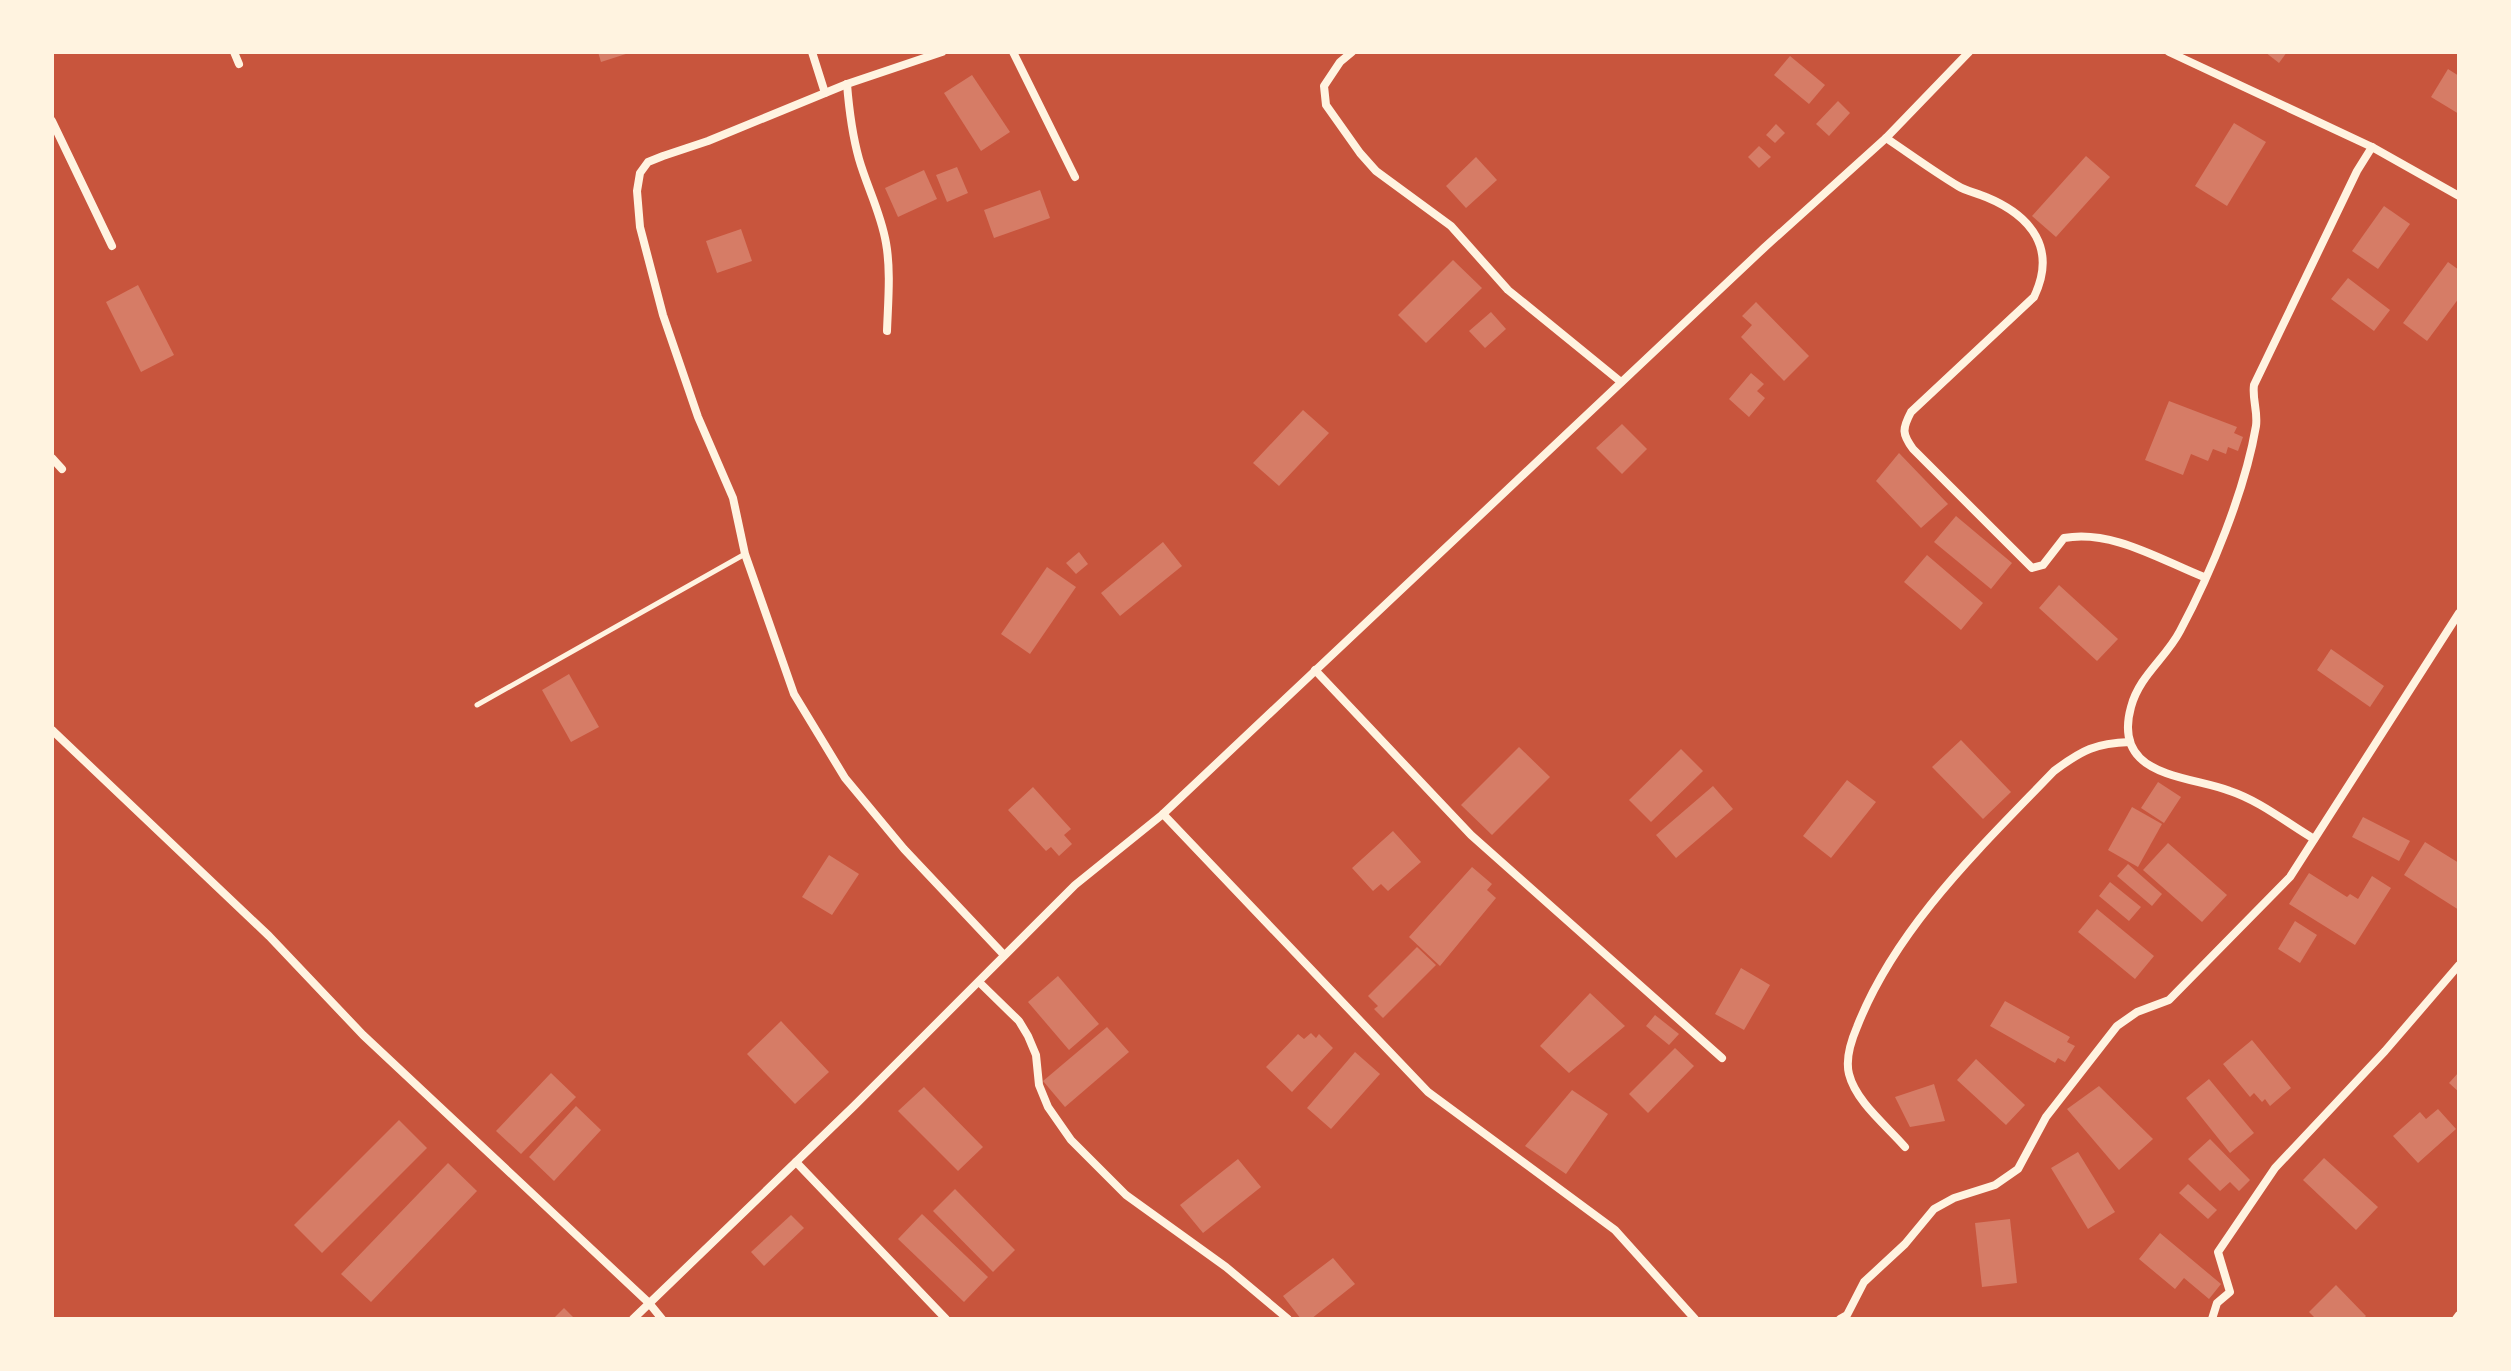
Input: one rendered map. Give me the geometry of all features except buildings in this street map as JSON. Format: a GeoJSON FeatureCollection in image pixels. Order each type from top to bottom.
{"type":"FeatureCollection","features":[{"type":"Feature","properties":{"kind":"street"},"geometry":{"type":"LineString","coordinates":[[234,52],[239,64]]}},
{"type":"Feature","properties":{"kind":"street"},"geometry":{"type":"LineString","coordinates":[[812,52],[825,93]]}},
{"type":"Feature","properties":{"kind":"street"},"geometry":{"type":"LineString","coordinates":[[942,52],[847,84],[648,162],[640,173],[637,191],[640,227],[663,315],[698,417],[733,498],[745,554],[794,694],[845,778],[904,849],[1004,955]]}},
{"type":"Feature","properties":{"kind":"street"},"geometry":{"type":"LineString","coordinates":[[1013,52],[1075,177]]}},
{"type":"Feature","properties":{"kind":"street"},"geometry":{"type":"LineString","coordinates":[[1352,52],[1340,62],[1324,86],[1326,105],[1360,153],[1376,171],[1451,226],[1508,290],[1621,382]]}},
{"type":"Feature","properties":{"kind":"street"},"geometry":{"type":"LineString","coordinates":[[633,1319],[1075,885],[1163,814],[1621,382],[1886,138],[1969,52]]}},
{"type":"Feature","properties":{"kind":"street"},"geometry":{"type":"LineString","coordinates":[[2169,52],[2372,147],[2459,196]]}},
{"type":"Feature","properties":{"kind":"street"},"geometry":{"type":"LineString","coordinates":[[847,84],[859,159],[886,244],[889,290],[887,331]]}},
{"type":"Feature","properties":{"kind":"street"},"geometry":{"type":"LineString","coordinates":[[52,121],[112,246]]}},
{"type":"Feature","properties":{"kind":"street"},"geometry":{"type":"LineString","coordinates":[[1886,138],[1960,188],[1988,197],[2015,213],[2035,233],[2044,252],[2044,277],[2034,297],[1911,412],[1903,427],[1903,436],[2032,568],[2043,565],[2064,538],[2088,535],[2122,543],[2204,577]]}},
{"type":"Feature","properties":{"kind":"street"},"geometry":{"type":"LineString","coordinates":[[2314,839],[2232,791],[2150,766],[2137,756],[2127,728],[2140,683],[2180,632],[2235,503],[2257,416],[2252,394],[2254,385],[2347,192],[2372,147]]}},
{"type":"Feature","properties":{"kind":"street"},"geometry":{"type":"LineString","coordinates":[[52,458],[62,469]]}},
{"type":"Feature","properties":{"kind":"street"},"geometry":{"type":"LineString","coordinates":[[1840,1319],[1847,1315],[1864,1282],[1905,1244],[1934,1209],[1954,1198],[1995,1185],[2018,1169],[2046,1117],[2117,1026],[2137,1012],[2169,1000],[2290,877],[2459,613]]}},
{"type":"Feature","properties":{"kind":"street"},"geometry":{"type":"LineString","coordinates":[[1315,670],[1471,835],[1722,1058]]}},
{"type":"Feature","properties":{"kind":"street"},"geometry":{"type":"LineString","coordinates":[[52,730],[269,936],[363,1035],[649,1303],[662,1319]]}},
{"type":"Feature","properties":{"kind":"street"},"geometry":{"type":"LineString","coordinates":[[1905,1147],[1861,1097],[1849,1074],[1849,1047],[1869,995],[1914,924],[2054,771],[2081,751],[2105,743],[2130,742]]}},
{"type":"Feature","properties":{"kind":"street"},"geometry":{"type":"LineString","coordinates":[[1163,814],[1428,1092],[1615,1230],[1695,1319]]}},
{"type":"Feature","properties":{"kind":"street"},"geometry":{"type":"LineString","coordinates":[[2212,1319],[2217,1303],[2230,1292],[2218,1252],[2275,1168],[2385,1051],[2459,965]]}},
{"type":"Feature","properties":{"kind":"street"},"geometry":{"type":"LineString","coordinates":[[979,982],[1019,1021],[1028,1036],[1036,1055],[1039,1085],[1048,1107],[1071,1140],[1126,1195],[1226,1267],[1288,1319]]}},
{"type":"Feature","properties":{"kind":"street"},"geometry":{"type":"LineString","coordinates":[[796,1162],[946,1319]]}},
{"type":"Feature","properties":{"kind":"lane"},"geometry":{"type":"LineString","coordinates":[[477,705],[745,554]]}}]}
